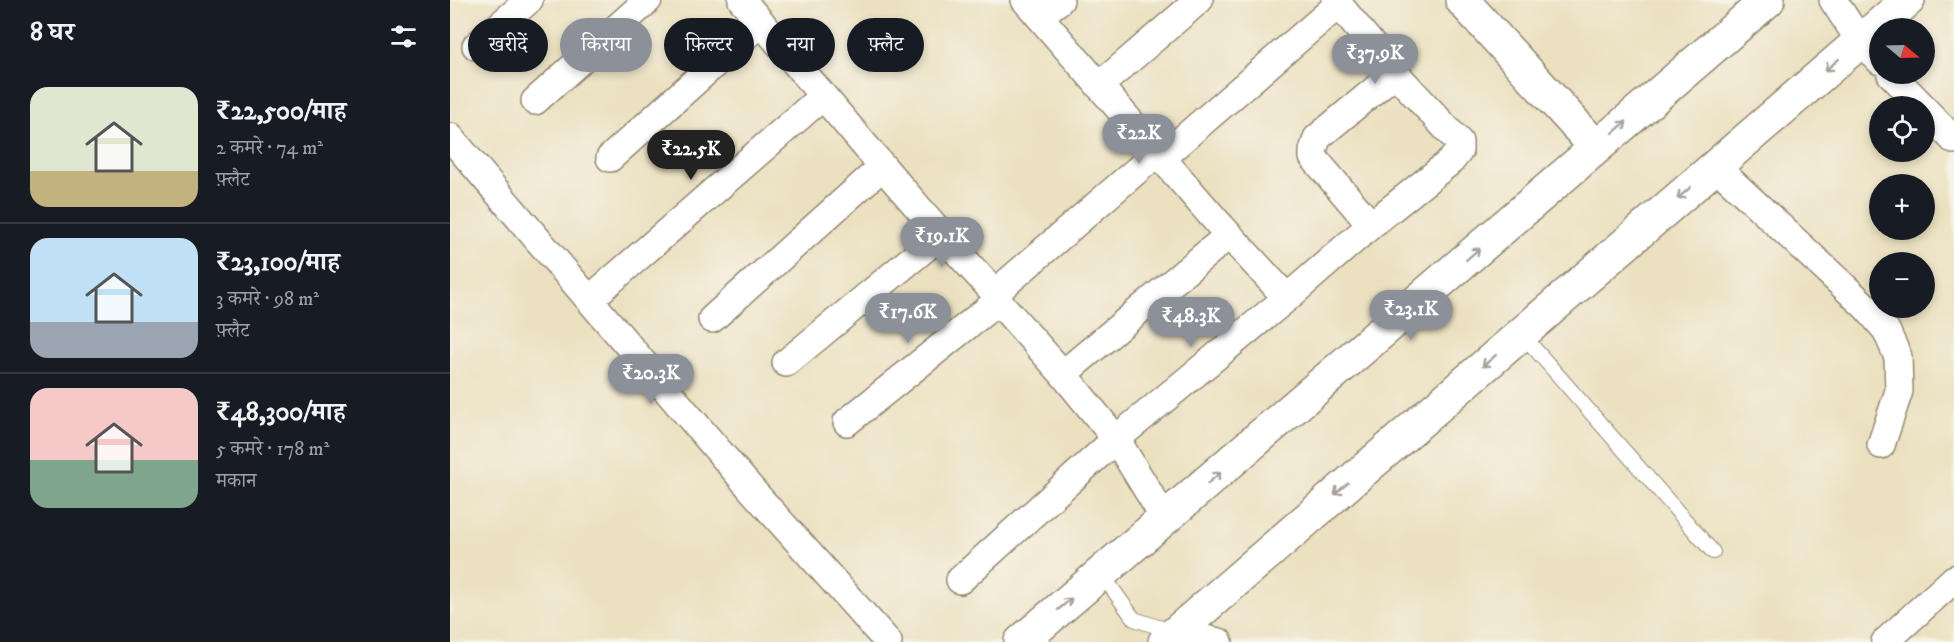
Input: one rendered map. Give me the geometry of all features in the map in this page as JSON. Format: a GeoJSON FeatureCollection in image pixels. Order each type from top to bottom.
{"type":"FeatureCollection","features":[{"type":"Feature","properties":{"kind":"street"},"geometry":{"type":"LineString","coordinates":[[508,18],[529,0]]}},
{"type":"Feature","properties":{"kind":"street"},"geometry":{"type":"LineString","coordinates":[[535,101],[648,0]]}},
{"type":"Feature","properties":{"kind":"street"},"geometry":{"type":"LineString","coordinates":[[741,0],[882,167],[1063,374],[1116,439],[1165,519]]}},
{"type":"Feature","properties":{"kind":"street"},"geometry":{"type":"LineString","coordinates":[[1060,0],[1032,8],[1229,235],[1287,298]]}},
{"type":"Feature","properties":{"kind":"street"},"geometry":{"type":"LineString","coordinates":[[1099,86],[1199,0]]}},
{"type":"Feature","properties":{"kind":"street"},"geometry":{"type":"LineString","coordinates":[[1462,0],[1596,147]]}},
{"type":"Feature","properties":{"kind":"street"},"geometry":{"type":"LineString","coordinates":[[1021,642],[1767,0]]}},
{"type":"Feature","properties":{"kind":"street"},"geometry":{"type":"LineString","coordinates":[[1833,0],[1869,50]]}},
{"type":"Feature","properties":{"kind":"street"},"geometry":{"type":"LineString","coordinates":[[1895,18],[1908,0]]}},
{"type":"Feature","properties":{"kind":"street"},"geometry":{"type":"LineString","coordinates":[[847,422],[997,297],[1337,2],[1395,73],[1459,142],[1459,151],[1451,161],[1371,225],[1287,298],[1116,439],[960,580]]}},
{"type":"Feature","properties":{"kind":"street"},"geometry":{"type":"LineString","coordinates":[[609,158],[761,22]]}},
{"type":"Feature","properties":{"kind":"street"},"geometry":{"type":"LineString","coordinates":[[1171,637],[1715,166],[1869,52]]}},
{"type":"Feature","properties":{"kind":"street"},"geometry":{"type":"LineString","coordinates":[[1371,225],[1313,157],[1312,151],[1317,138],[1395,73]]}},
{"type":"Feature","properties":{"kind":"street"},"geometry":{"type":"LineString","coordinates":[[1900,84],[1912,96]]}},
{"type":"Feature","properties":{"kind":"street"},"geometry":{"type":"LineString","coordinates":[[590,299],[822,97]]}},
{"type":"Feature","properties":{"kind":"street"},"geometry":{"type":"LineString","coordinates":[[1935,120],[1954,140]]}},
{"type":"Feature","properties":{"kind":"street"},"geometry":{"type":"LineString","coordinates":[[450,137],[752,489],[888,642]]}},
{"type":"Feature","properties":{"kind":"street"},"geometry":{"type":"LineString","coordinates":[[1715,166],[1866,307],[1886,330],[1898,357],[1899,391],[1881,445]]}},
{"type":"Feature","properties":{"kind":"street"},"geometry":{"type":"LineString","coordinates":[[712,319],[882,167]]}},
{"type":"Feature","properties":{"kind":"street"},"geometry":{"type":"LineString","coordinates":[[786,363],[941,235]]}},
{"type":"Feature","properties":{"kind":"street"},"geometry":{"type":"LineString","coordinates":[[1063,374],[1229,235]]}},
{"type":"Feature","properties":{"kind":"street"},"geometry":{"type":"LineString","coordinates":[[1885,642],[1954,579]]}},
{"type":"Feature","properties":{"kind":"street"},"geometry":{"type":"LineString","coordinates":[[1171,637],[1218,642]]}},
{"type":"Feature","properties":{"kind":"lane"},"geometry":{"type":"LineString","coordinates":[[1521,333],[1713,552]]}},
{"type":"Feature","properties":{"kind":"lane"},"geometry":{"type":"LineString","coordinates":[[1101,573],[1134,619],[1171,637]]}}]}
